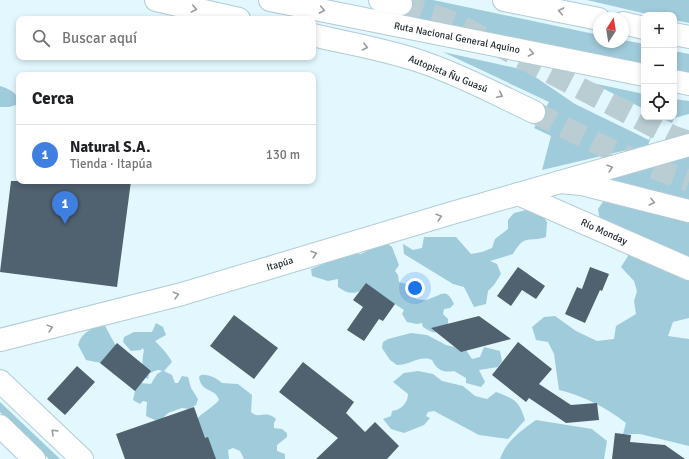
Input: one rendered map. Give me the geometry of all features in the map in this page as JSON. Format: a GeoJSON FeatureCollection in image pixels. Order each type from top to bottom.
{"type":"FeatureCollection","features":[{"type":"Feature","properties":{"kind":"main road"},"geometry":{"type":"LineString","coordinates":[[156,0],[226,16]]}},
{"type":"Feature","properties":{"kind":"main road","name":"Ruta Nacional General Aquino"},"geometry":{"type":"LineString","coordinates":[[270,0],[641,74]]}},
{"type":"Feature","properties":{"kind":"main road"},"geometry":{"type":"LineString","coordinates":[[504,0],[593,17]]}},
{"type":"Feature","properties":{"kind":"main road"},"geometry":{"type":"LineString","coordinates":[[629,24],[641,27]]}},
{"type":"Feature","properties":{"kind":"main road"},"geometry":{"type":"LineString","coordinates":[[677,35],[689,37]]}},
{"type":"Feature","properties":{"kind":"main road","name":"Autopista Ñu Guasú"},"geometry":{"type":"LineString","coordinates":[[316,37],[388,52],[425,63],[468,80],[534,112]]}},
{"type":"Feature","properties":{"kind":"main road"},"geometry":{"type":"LineString","coordinates":[[677,82],[689,84]]}},
{"type":"Feature","properties":{"kind":"main road","name":"Itapúa"},"geometry":{"type":"LineString","coordinates":[[0,340],[182,294],[518,194],[689,145]]}},
{"type":"Feature","properties":{"kind":"main road"},"geometry":{"type":"LineString","coordinates":[[559,182],[582,184],[689,211]]}},
{"type":"Feature","properties":{"kind":"main road","name":"Río Monday"},"geometry":{"type":"LineString","coordinates":[[518,194],[689,270]]}},
{"type":"Feature","properties":{"kind":"main road"},"geometry":{"type":"LineString","coordinates":[[0,381],[82,459]]}},
{"type":"Feature","properties":{"kind":"main road"},"geometry":{"type":"LineString","coordinates":[[0,426],[34,459]]}},
{"type":"Feature","properties":{"kind":"shaded area"},"geometry":{"type":"Polygon","coordinates":[[[405,0],[433,0],[593,34],[593,48],[629,48],[629,41],[641,43],[641,66],[400,17],[405,0]]]}},
{"type":"Feature","properties":{"kind":"shaded area"},"geometry":{"type":"Polygon","coordinates":[[[587,0],[689,0],[689,23],[677,21],[677,12],[641,13],[587,0]]]}},
{"type":"Feature","properties":{"kind":"shaded area"},"geometry":{"type":"Polygon","coordinates":[[[443,52],[525,70],[575,104],[649,140],[658,120],[648,145],[542,170],[551,136],[534,128],[549,102],[443,52]]]}},
{"type":"Feature","properties":{"kind":"shaded area"},"geometry":{"type":"Polygon","coordinates":[[[677,52],[689,54],[689,74],[677,72],[677,52]]]}},
{"type":"Feature","properties":{"kind":"shaded area"},"geometry":{"type":"Polygon","coordinates":[[[592,83],[641,93],[641,108],[592,83]]]}},
{"type":"Feature","properties":{"kind":"shaded area"},"geometry":{"type":"Polygon","coordinates":[[[0,86],[15,94],[16,105],[0,107],[0,86]]]}},
{"type":"Feature","properties":{"kind":"shaded area"},"geometry":{"type":"Polygon","coordinates":[[[677,99],[689,101],[689,114],[677,117],[677,99]]]}},
{"type":"Feature","properties":{"kind":"shaded area"},"geometry":{"type":"Polygon","coordinates":[[[666,120],[673,120],[672,123],[666,120]]]}},
{"type":"Feature","properties":{"kind":"shaded area"},"geometry":{"type":"Polygon","coordinates":[[[689,150],[689,203],[596,177],[689,150]]]}},
{"type":"Feature","properties":{"kind":"shaded area"},"geometry":{"type":"Polygon","coordinates":[[[605,199],[689,215],[689,318],[673,322],[668,336],[689,339],[689,446],[640,434],[623,434],[626,423],[619,417],[603,407],[568,392],[559,390],[554,354],[548,342],[536,340],[532,327],[544,317],[555,316],[576,331],[597,341],[614,339],[616,326],[636,314],[634,301],[637,291],[634,281],[621,267],[628,256],[616,237],[600,221],[598,209],[605,199]]]}},
{"type":"Feature","properties":{"kind":"shaded area"},"geometry":{"type":"Polygon","coordinates":[[[526,210],[542,215],[547,222],[546,237],[524,241],[517,247],[513,254],[490,261],[497,264],[501,274],[488,291],[486,304],[474,307],[464,287],[453,284],[404,254],[403,244],[413,250],[422,248],[424,237],[456,237],[471,254],[482,252],[492,248],[495,239],[508,229],[508,220],[514,213],[526,210]]]}},
{"type":"Feature","properties":{"kind":"shaded area"},"geometry":{"type":"Polygon","coordinates":[[[387,243],[392,247],[399,265],[395,271],[398,275],[399,282],[406,284],[411,280],[419,281],[421,289],[414,294],[416,299],[427,300],[441,294],[449,295],[454,304],[450,308],[444,309],[443,314],[448,319],[448,326],[442,331],[433,332],[423,327],[422,323],[417,324],[407,322],[402,314],[404,310],[395,304],[360,291],[351,293],[343,290],[338,287],[338,279],[328,281],[312,276],[311,269],[326,263],[330,259],[352,253],[361,254],[369,250],[374,245],[387,243]]]}},
{"type":"Feature","properties":{"kind":"shaded area"},"geometry":{"type":"Polygon","coordinates":[[[156,323],[163,327],[166,335],[155,341],[172,362],[164,371],[172,375],[175,383],[178,383],[182,376],[188,377],[191,388],[198,399],[196,405],[189,409],[182,408],[168,413],[161,420],[155,420],[146,416],[147,402],[143,401],[140,404],[133,400],[135,391],[130,382],[151,384],[157,374],[162,371],[157,370],[152,372],[149,374],[148,379],[144,377],[142,363],[144,350],[142,348],[141,350],[131,351],[123,342],[124,337],[134,332],[152,332],[156,323]]]}},
{"type":"Feature","properties":{"kind":"shaded area"},"geometry":{"type":"Polygon","coordinates":[[[104,324],[117,348],[101,363],[86,360],[78,345],[82,337],[88,331],[104,324]]]}},
{"type":"Feature","properties":{"kind":"shaded area"},"geometry":{"type":"Polygon","coordinates":[[[411,333],[427,335],[446,345],[466,350],[472,359],[480,357],[484,347],[500,351],[502,361],[498,367],[479,370],[485,382],[481,387],[466,383],[466,378],[454,371],[447,372],[441,370],[432,360],[419,359],[407,364],[397,365],[390,360],[382,348],[383,342],[388,339],[411,333]]]}},
{"type":"Feature","properties":{"kind":"shaded area"},"geometry":{"type":"Polygon","coordinates":[[[418,371],[433,374],[442,381],[463,386],[475,396],[487,399],[496,392],[508,397],[512,399],[521,409],[525,420],[508,439],[479,435],[434,411],[428,412],[426,416],[430,418],[424,425],[404,433],[391,429],[383,419],[391,416],[392,411],[403,406],[408,397],[408,394],[393,382],[404,373],[418,371]]]}},
{"type":"Feature","properties":{"kind":"shaded area"},"geometry":{"type":"Polygon","coordinates":[[[201,375],[207,375],[222,383],[238,384],[252,395],[251,412],[257,415],[266,414],[276,419],[274,428],[282,429],[287,433],[287,437],[277,445],[277,451],[285,454],[285,459],[244,459],[240,451],[233,448],[228,450],[229,459],[208,459],[195,422],[219,400],[215,394],[205,388],[200,382],[199,377],[201,375]]]}},
{"type":"Feature","properties":{"kind":"shaded area"},"geometry":{"type":"Polygon","coordinates":[[[0,402],[60,459],[49,459],[0,412],[0,402]]]}},
{"type":"Feature","properties":{"kind":"shaded area"},"geometry":{"type":"Polygon","coordinates":[[[536,420],[592,429],[607,441],[604,459],[500,459],[510,442],[536,420]]]}},
{"type":"Feature","properties":{"kind":"building"},"geometry":{"type":"Polygon","coordinates":[[[11,181],[16,181],[16,184],[131,184],[117,287],[0,272],[11,181]]]}},
{"type":"Feature","properties":{"kind":"building"},"geometry":{"type":"Polygon","coordinates":[[[518,267],[545,286],[536,299],[522,290],[511,306],[497,296],[518,267]]]}},
{"type":"Feature","properties":{"kind":"building"},"geometry":{"type":"Polygon","coordinates":[[[590,267],[609,274],[585,323],[565,314],[577,287],[582,289],[590,267]]]}},
{"type":"Feature","properties":{"kind":"building"},"geometry":{"type":"Polygon","coordinates":[[[366,283],[395,304],[383,321],[379,319],[364,341],[347,330],[363,307],[353,300],[366,283]]]}},
{"type":"Feature","properties":{"kind":"building"},"geometry":{"type":"Polygon","coordinates":[[[234,315],[278,348],[254,379],[210,346],[234,315]]]}},
{"type":"Feature","properties":{"kind":"building"},"geometry":{"type":"Polygon","coordinates":[[[479,316],[511,339],[461,352],[431,328],[479,316]]]}},
{"type":"Feature","properties":{"kind":"building"},"geometry":{"type":"Polygon","coordinates":[[[518,342],[552,369],[539,384],[571,405],[597,403],[599,420],[566,423],[529,398],[526,402],[492,375],[518,342]]]}},
{"type":"Feature","properties":{"kind":"building"},"geometry":{"type":"Polygon","coordinates":[[[117,343],[151,371],[135,391],[100,363],[117,343]]]}},
{"type":"Feature","properties":{"kind":"building"},"geometry":{"type":"Polygon","coordinates":[[[303,362],[354,402],[346,413],[365,432],[375,422],[399,446],[387,459],[316,459],[338,438],[279,392],[303,362]]]}},
{"type":"Feature","properties":{"kind":"building"},"geometry":{"type":"Polygon","coordinates":[[[77,366],[95,382],[65,415],[47,399],[77,366]]]}},
{"type":"Feature","properties":{"kind":"building"},"geometry":{"type":"Polygon","coordinates":[[[194,407],[205,438],[208,437],[216,459],[125,459],[116,434],[194,407]]]}},
{"type":"Feature","properties":{"kind":"building"},"geometry":{"type":"Polygon","coordinates":[[[615,433],[631,435],[630,442],[665,445],[685,459],[612,459],[615,433]]]}},
{"type":"Feature","properties":{"kind":"tunnel"},"geometry":{"type":"LineString","coordinates":[[401,4],[455,23],[672,136],[689,142]]}},
{"type":"Feature","properties":{"kind":"tunnel"},"geometry":{"type":"LineString","coordinates":[[534,112],[610,149],[689,181]]}},
{"type":"Feature","properties":{"kind":"place","name":"Natural S.A."},"geometry":{"type":"Point","coordinates":[65,224]}}]}
